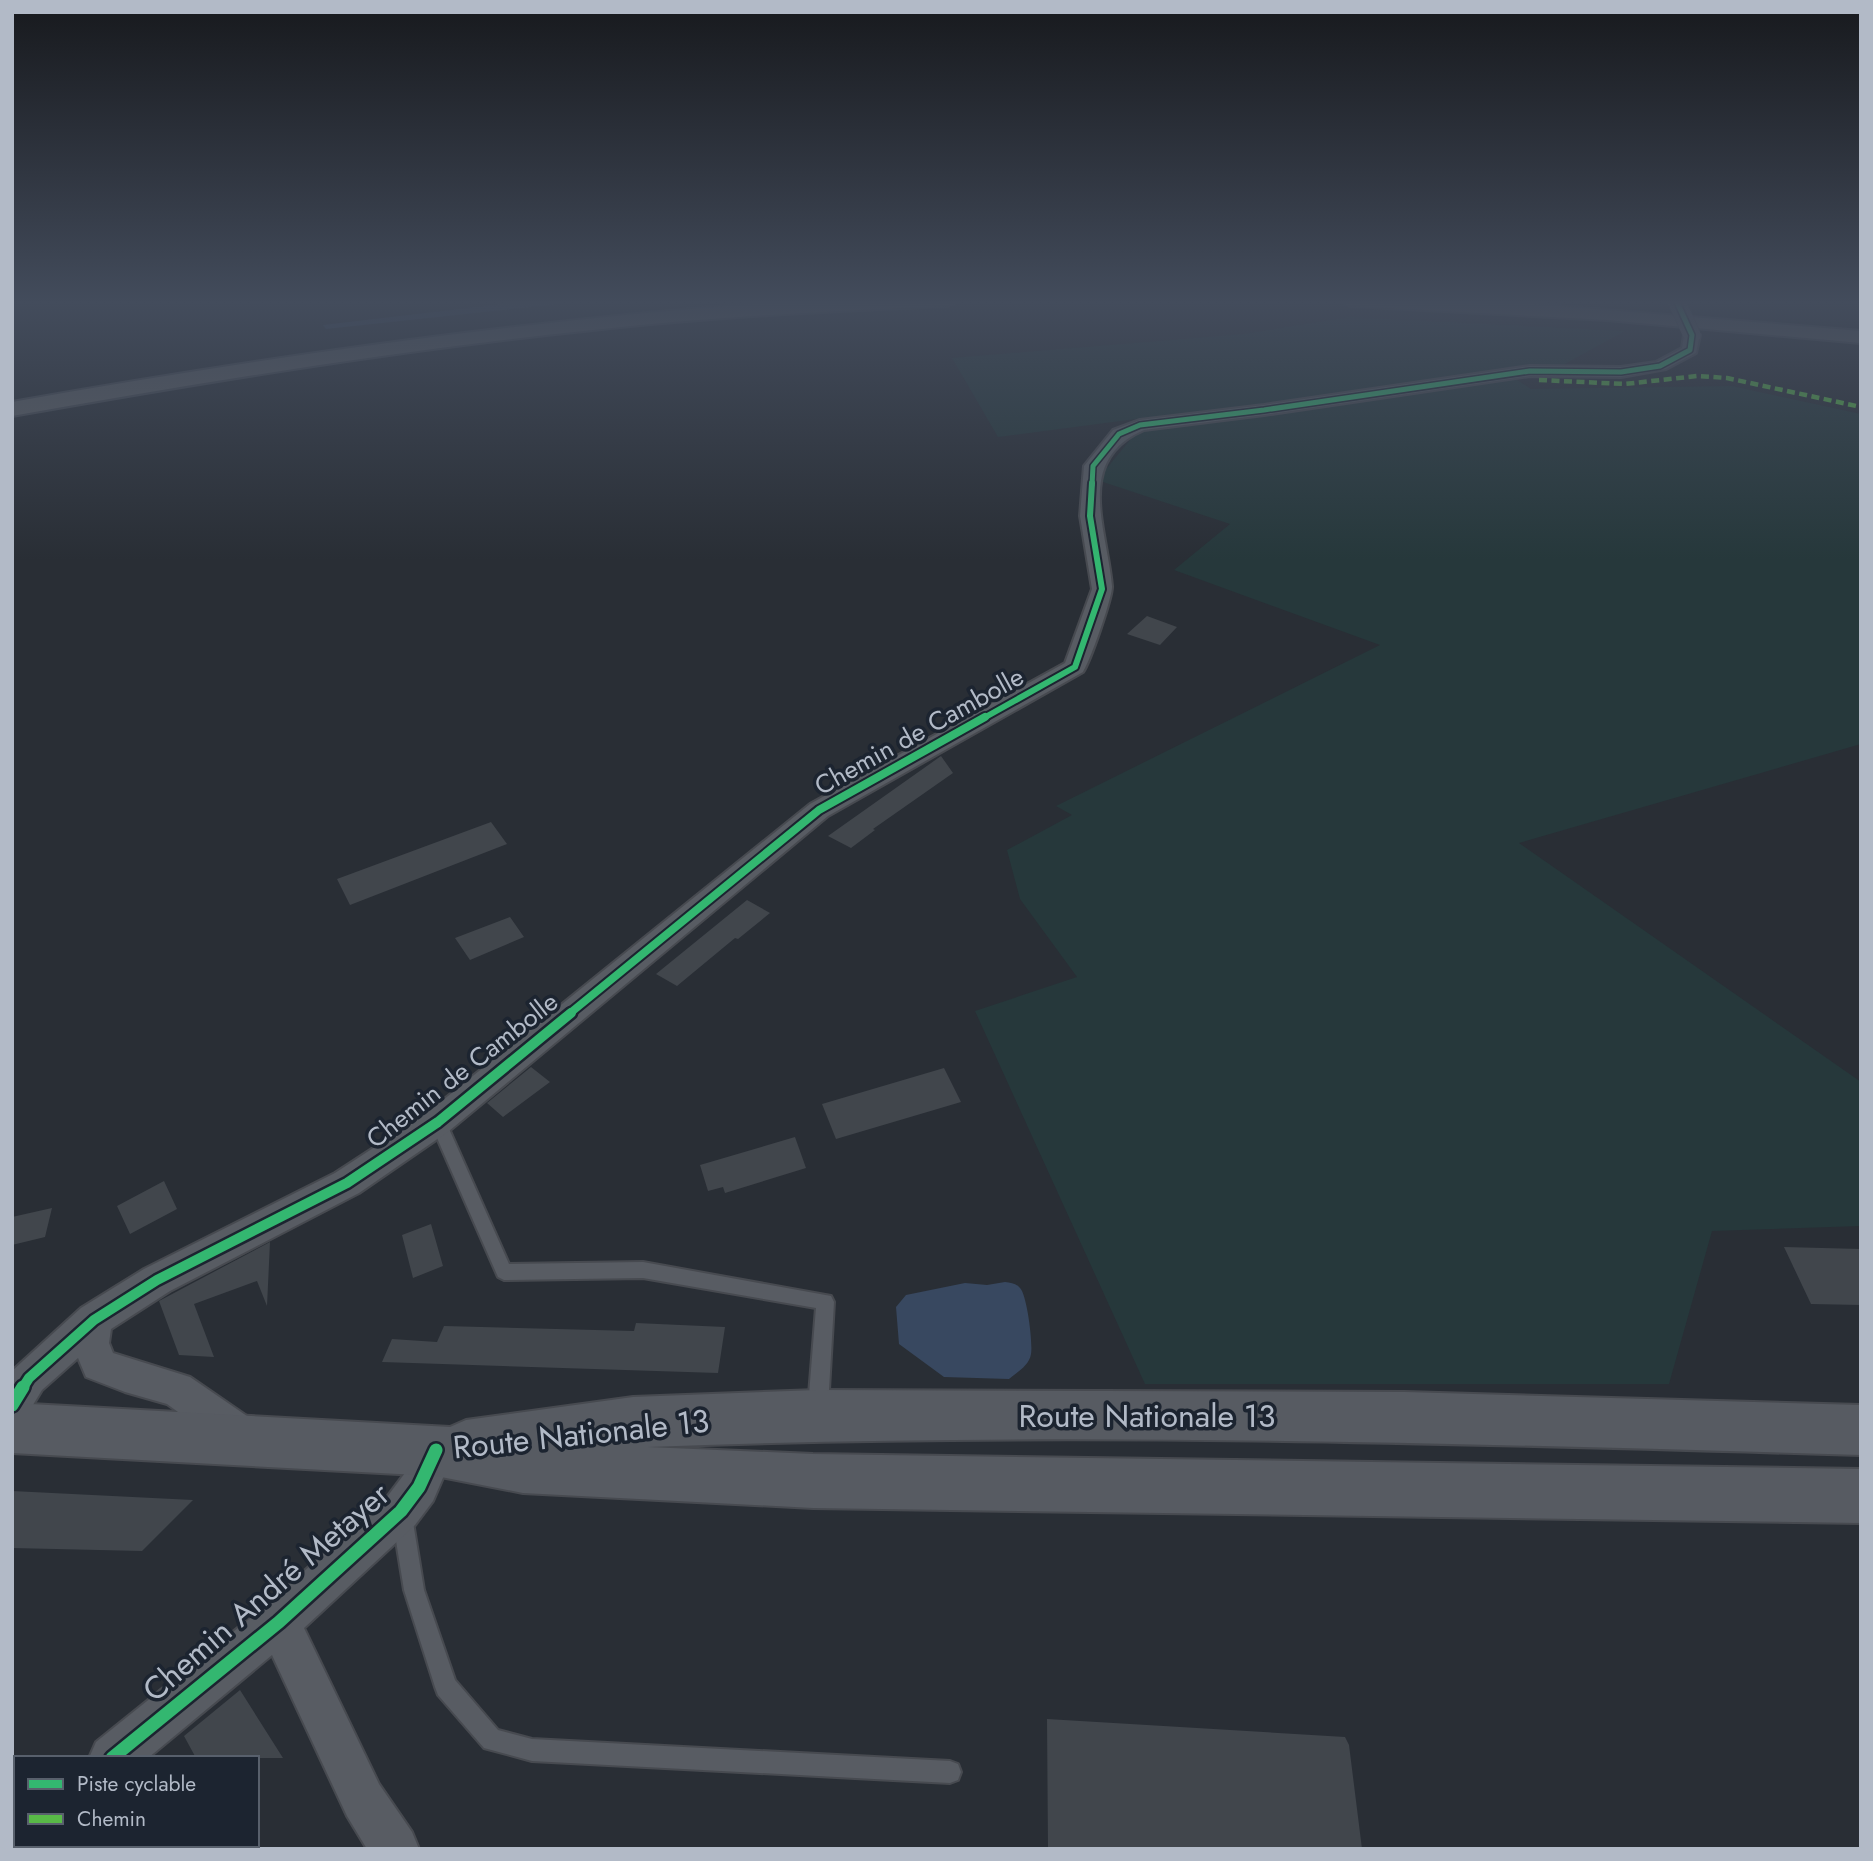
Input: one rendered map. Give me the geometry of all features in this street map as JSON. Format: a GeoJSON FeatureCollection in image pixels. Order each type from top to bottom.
{"type":"FeatureCollection","features":[{"type":"Feature","properties":{"kind":"highway"},"geometry":{"type":"LineString","coordinates":[[12,399],[80,387]]}},
{"type":"Feature","properties":{"kind":"highway"},"geometry":{"type":"LineString","coordinates":[[12,409],[136,387]]}},
{"type":"Feature","properties":{"kind":"main road","name":"Route Nationale 13"},"geometry":{"type":"LineString","coordinates":[[436,1450],[633,1422],[817,1415],[1405,1417],[1861,1430]]}},
{"type":"Feature","properties":{"kind":"main road","name":"Route Nationale 13"},"geometry":{"type":"LineString","coordinates":[[12,1428],[436,1450],[523,1467],[813,1480],[1861,1496]]}},
{"type":"Feature","properties":{"kind":"street","name":"Chemin de Cambolle"},"geometry":{"type":"LineString","coordinates":[[12,1405],[29,1378],[94,1321],[157,1280],[347,1183],[438,1122],[818,810],[1075,667],[1102,589],[1090,516],[1093,466],[1119,434],[1140,425],[1422,387]]}},
{"type":"Feature","properties":{"kind":"street"},"geometry":{"type":"LineString","coordinates":[[94,1321],[91,1343],[99,1364],[125,1375],[177,1388],[248,1440]]}},
{"type":"Feature","properties":{"kind":"street","name":"Chemin André Metayer"},"geometry":{"type":"LineString","coordinates":[[114,1756],[279,1622],[401,1511],[419,1486],[436,1450]]}},
{"type":"Feature","properties":{"kind":"street"},"geometry":{"type":"LineString","coordinates":[[279,1622],[363,1800],[395,1849]]}},
{"type":"Feature","properties":{"kind":"lane"},"geometry":{"type":"LineString","coordinates":[[438,1122],[504,1272],[643,1270],[825,1302],[817,1415]]}},
{"type":"Feature","properties":{"kind":"lane"},"geometry":{"type":"LineString","coordinates":[[401,1511],[414,1590],[446,1687],[492,1740],[532,1750],[950,1772]]}},
{"type":"Feature","properties":{"kind":"shaded area"},"geometry":{"type":"Polygon","coordinates":[[[969,387],[1528,387],[1531,389],[1736,387],[1861,414],[1861,744],[1519,843],[1861,1082],[1861,1226],[1712,1231],[1669,1384],[1145,1384],[975,1011],[1077,977],[1020,899],[1007,850],[1072,815],[1056,806],[1380,645],[1174,570],[1230,524],[1097,480],[1135,434],[1164,425],[1151,417],[998,437],[969,387]]]}},
{"type":"Feature","properties":{"kind":"water"},"geometry":{"type":"Polygon","coordinates":[[[1005,1282],[1017,1285],[1023,1292],[1031,1340],[1028,1362],[1009,1379],[944,1377],[899,1344],[896,1307],[906,1295],[965,1283],[987,1285],[1005,1282]]]}},
{"type":"Feature","properties":{"kind":"building"},"geometry":{"type":"Polygon","coordinates":[[[1147,616],[1177,627],[1160,645],[1127,634],[1147,616]]]}},
{"type":"Feature","properties":{"kind":"building"},"geometry":{"type":"Polygon","coordinates":[[[941,756],[953,773],[873,829],[875,830],[851,848],[828,836],[941,756]]]}},
{"type":"Feature","properties":{"kind":"building"},"geometry":{"type":"Polygon","coordinates":[[[491,822],[507,844],[350,905],[337,879],[491,822]]]}},
{"type":"Feature","properties":{"kind":"building"},"geometry":{"type":"Polygon","coordinates":[[[747,900],[770,913],[677,986],[656,974],[747,900]]]}},
{"type":"Feature","properties":{"kind":"building"},"geometry":{"type":"Polygon","coordinates":[[[510,917],[524,937],[470,960],[455,938],[510,917]]]}},
{"type":"Feature","properties":{"kind":"building"},"geometry":{"type":"Polygon","coordinates":[[[531,1067],[550,1082],[503,1117],[487,1103],[531,1067]]]}},
{"type":"Feature","properties":{"kind":"building"},"geometry":{"type":"Polygon","coordinates":[[[944,1068],[961,1102],[836,1139],[822,1104],[944,1068]]]}},
{"type":"Feature","properties":{"kind":"building"},"geometry":{"type":"Polygon","coordinates":[[[795,1137],[806,1168],[725,1193],[723,1187],[708,1191],[700,1165],[795,1137]]]}},
{"type":"Feature","properties":{"kind":"building"},"geometry":{"type":"Polygon","coordinates":[[[164,1181],[177,1209],[130,1234],[117,1206],[164,1181]]]}},
{"type":"Feature","properties":{"kind":"building"},"geometry":{"type":"Polygon","coordinates":[[[52,1208],[45,1237],[12,1245],[12,1217],[52,1208]]]}},
{"type":"Feature","properties":{"kind":"building"},"geometry":{"type":"Polygon","coordinates":[[[431,1224],[443,1266],[413,1278],[402,1235],[431,1224]]]}},
{"type":"Feature","properties":{"kind":"building"},"geometry":{"type":"Polygon","coordinates":[[[270,1242],[267,1306],[257,1281],[194,1304],[214,1357],[179,1355],[159,1301],[270,1242]]]}},
{"type":"Feature","properties":{"kind":"building"},"geometry":{"type":"Polygon","coordinates":[[[1784,1247],[1861,1249],[1861,1305],[1811,1304],[1784,1247]]]}},
{"type":"Feature","properties":{"kind":"building"},"geometry":{"type":"Polygon","coordinates":[[[636,1323],[725,1327],[718,1373],[382,1362],[392,1339],[437,1342],[444,1326],[634,1331],[636,1323]]]}},
{"type":"Feature","properties":{"kind":"building"},"geometry":{"type":"Polygon","coordinates":[[[12,1491],[193,1500],[142,1551],[12,1548],[12,1491]]]}},
{"type":"Feature","properties":{"kind":"building"},"geometry":{"type":"Polygon","coordinates":[[[240,1690],[283,1758],[195,1756],[184,1736],[240,1690]]]}},
{"type":"Feature","properties":{"kind":"building"},"geometry":{"type":"Polygon","coordinates":[[[1047,1719],[1345,1737],[1349,1745],[1362,1849],[1048,1849],[1047,1719]]]}},
{"type":"Feature","properties":{"kind":"marked path"},"geometry":{"type":"LineString","coordinates":[[1768,387],[1861,407]]}},
{"type":"Feature","properties":{"kind":"cycle path"},"geometry":{"type":"LineString","coordinates":[[12,1405],[29,1378],[94,1320],[157,1280],[347,1183],[438,1122],[819,810],[1075,667],[1102,589],[1090,516],[1093,466],[1119,434],[1140,425],[1422,387]]}},
{"type":"Feature","properties":{"kind":"cycle path"},"geometry":{"type":"LineString","coordinates":[[114,1756],[279,1622],[401,1511],[419,1487],[436,1450]]}}]}
